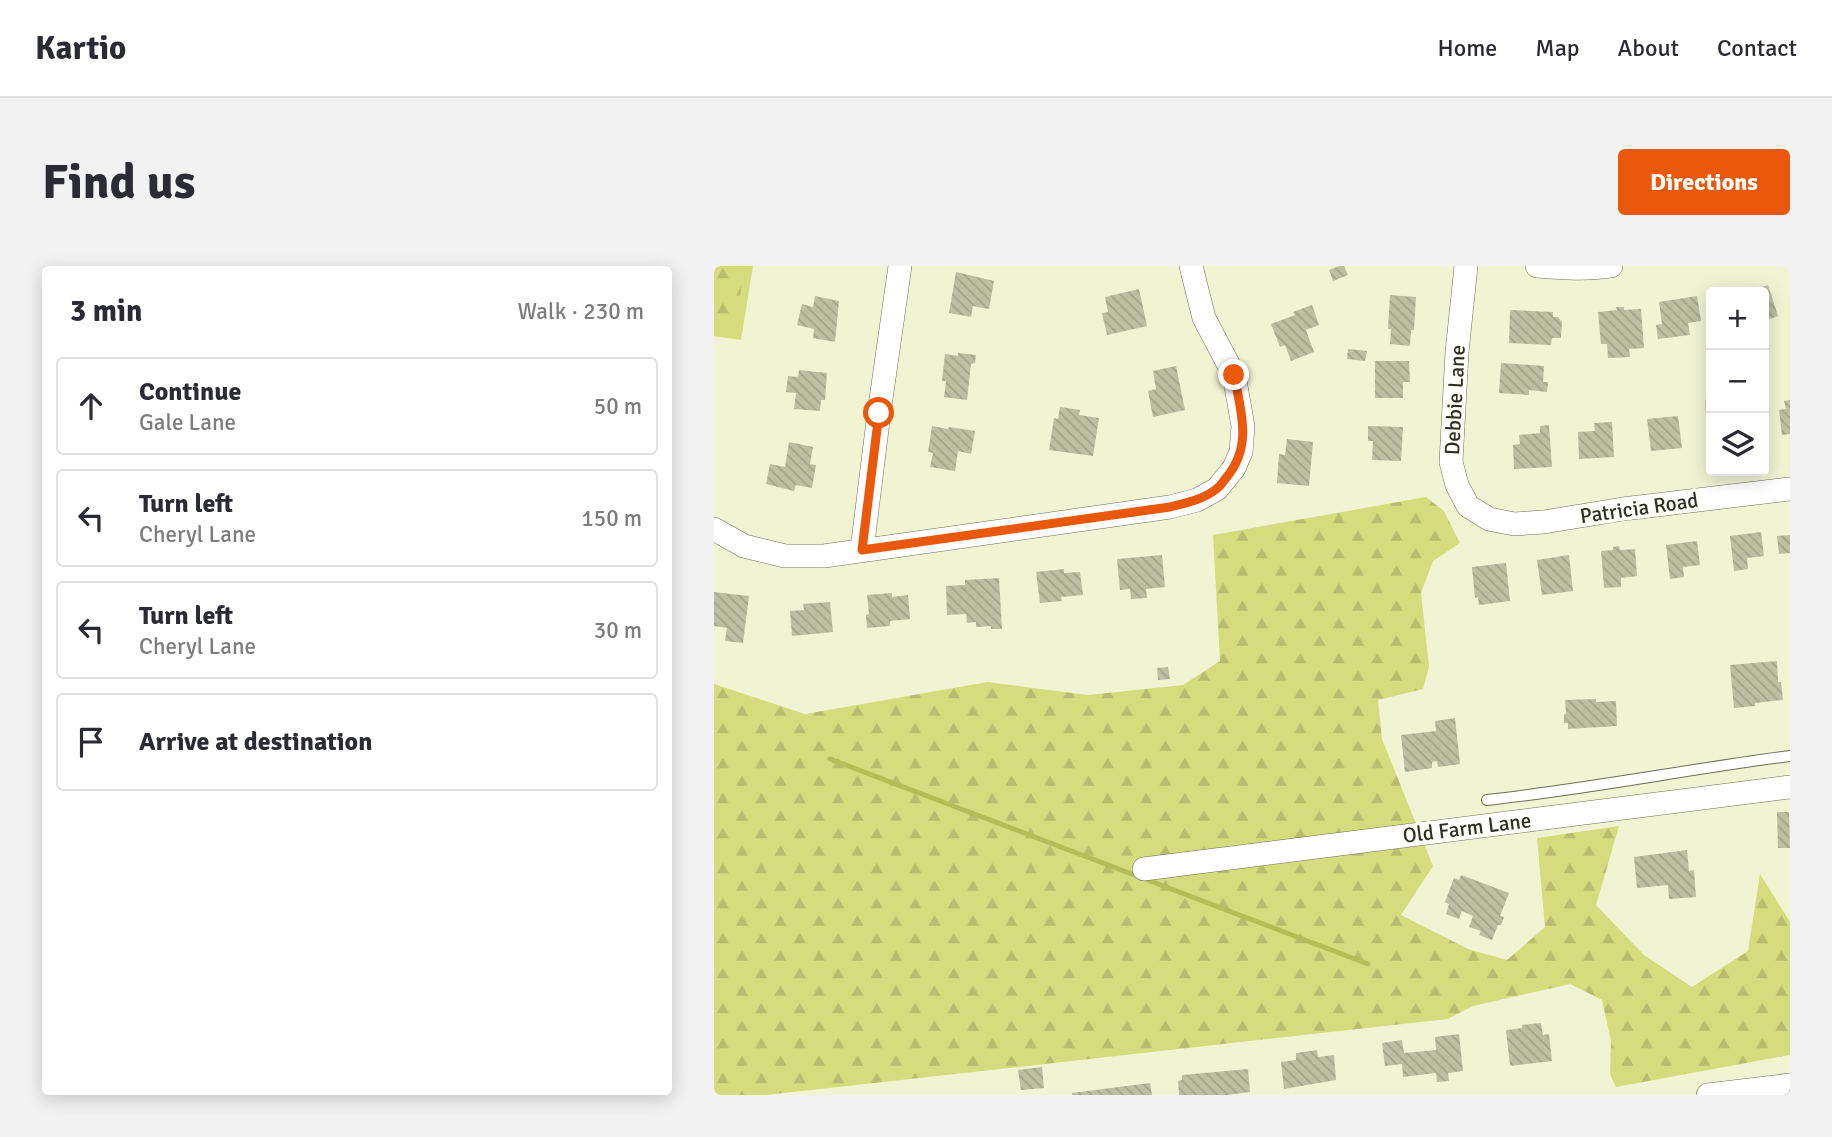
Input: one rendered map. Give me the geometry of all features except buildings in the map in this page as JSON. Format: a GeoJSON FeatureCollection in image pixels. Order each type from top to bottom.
{"type":"FeatureCollection","features":[{"type":"Feature","properties":{"kind":"street"},"geometry":{"type":"LineString","coordinates":[[862,550],[900,266]]}},
{"type":"Feature","properties":{"kind":"street"},"geometry":{"type":"LineString","coordinates":[[714,529],[744,546],[785,555],[824,556],[1170,507],[1197,500],[1217,489],[1234,468],[1241,452],[1243,426],[1234,375],[1204,318],[1191,266]]}},
{"type":"Feature","properties":{"kind":"street","name":"Debbie Lane"},"geometry":{"type":"LineString","coordinates":[[1466,266],[1457,352],[1451,462],[1457,485],[1468,506],[1489,519]]}},
{"type":"Feature","properties":{"kind":"street"},"geometry":{"type":"LineString","coordinates":[[1536,266],[1593,269],[1611,266]]}},
{"type":"Feature","properties":{"kind":"street","name":"Patricia Road"},"geometry":{"type":"LineString","coordinates":[[1489,519],[1514,524],[1544,522],[1623,509],[1790,489]]}},
{"type":"Feature","properties":{"kind":"street","name":"Old Farm Lane"},"geometry":{"type":"LineString","coordinates":[[1144,869],[1790,788]]}},
{"type":"Feature","properties":{"kind":"street"},"geometry":{"type":"LineString","coordinates":[[1708,1095],[1790,1085]]}},
{"type":"Feature","properties":{"kind":"lane"},"geometry":{"type":"LineString","coordinates":[[1487,800],[1790,756]]}},
{"type":"Feature","properties":{"kind":"green space"},"geometry":{"type":"Polygon","coordinates":[[[714,266],[753,266],[741,340],[714,336],[714,266]]]}},
{"type":"Feature","properties":{"kind":"green space"},"geometry":{"type":"Polygon","coordinates":[[[721,266],[744,266],[737,323],[714,327],[714,289],[721,266]]]}},
{"type":"Feature","properties":{"kind":"green space"},"geometry":{"type":"Polygon","coordinates":[[[1426,497],[1444,511],[1460,543],[1433,561],[1421,593],[1429,667],[1423,689],[1378,700],[1382,739],[1433,866],[1401,915],[1468,949],[1507,960],[1545,927],[1537,838],[1619,826],[1596,905],[1644,955],[1692,987],[1748,951],[1760,874],[1790,922],[1790,1055],[1616,1087],[1610,1074],[1611,1041],[1602,1000],[1570,984],[1473,1006],[1448,1019],[766,1095],[714,1095],[714,684],[805,714],[988,682],[1088,695],[1183,685],[1220,661],[1213,535],[1426,497]]]}},
{"type":"Feature","properties":{"kind":"waterway"},"geometry":{"type":"LineString","coordinates":[[830,759],[1368,964]]}},
{"type":"Feature","properties":{"kind":"route"},"geometry":{"type":"LineString","coordinates":[[879,413],[862,550],[1170,507],[1197,500],[1217,489],[1234,468],[1241,452],[1243,426],[1234,375]]}}]}
